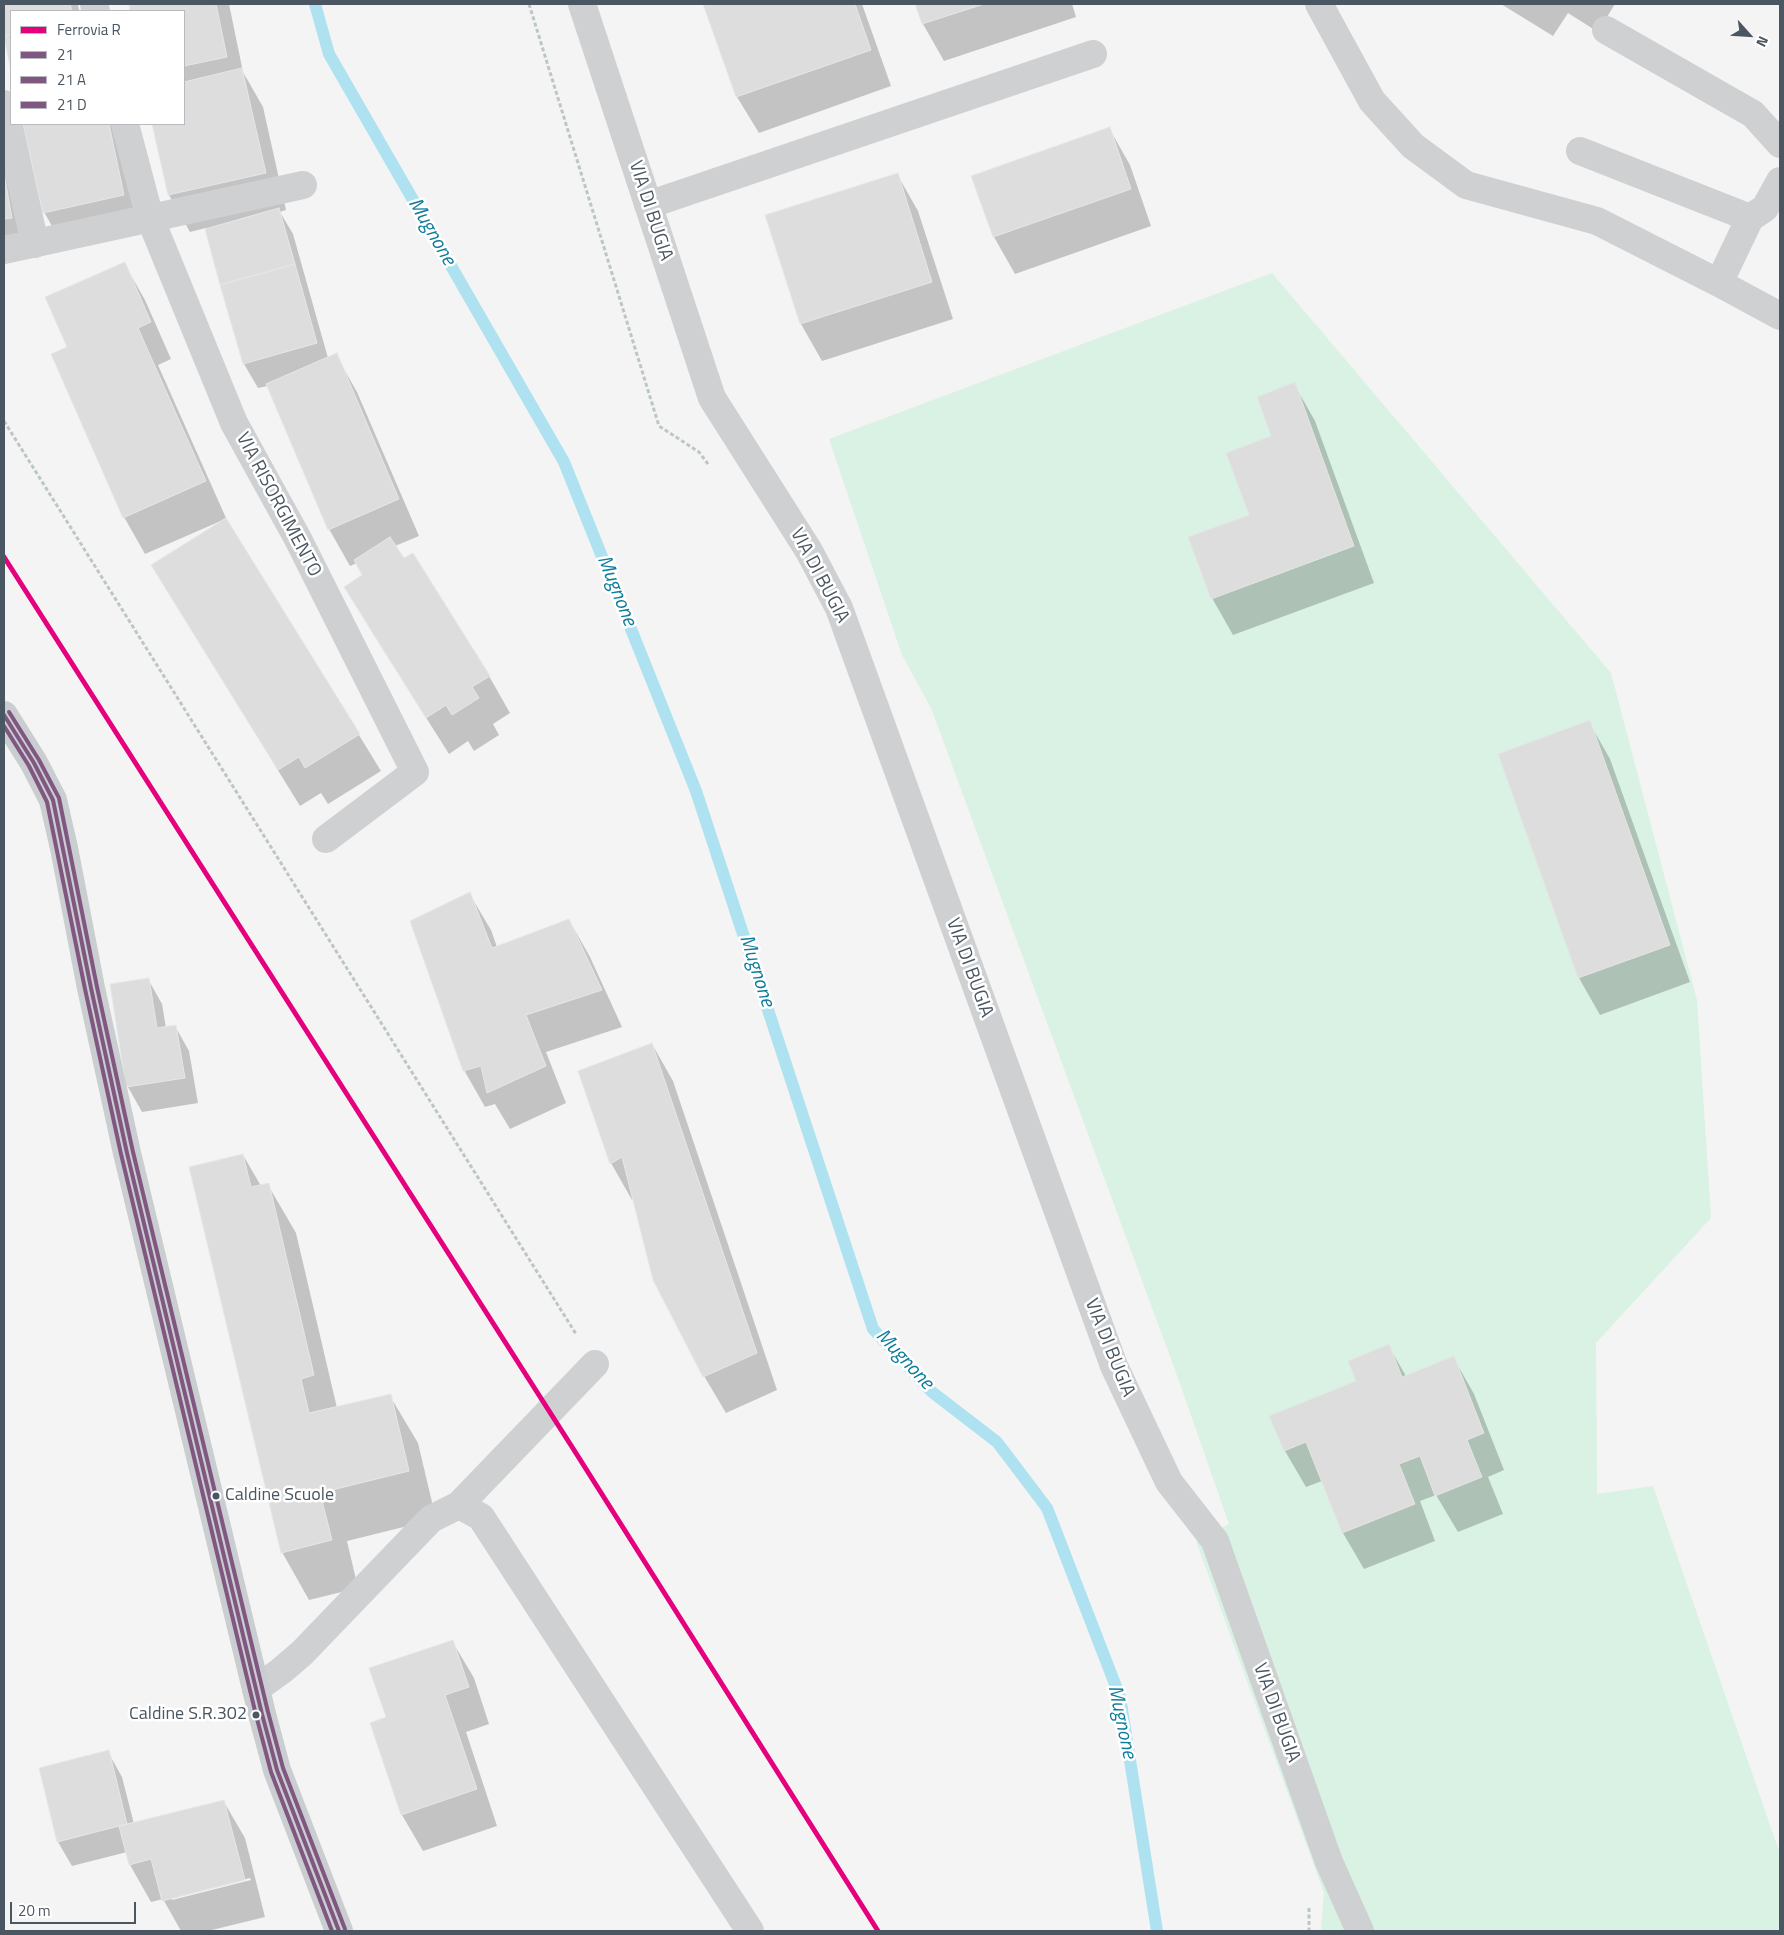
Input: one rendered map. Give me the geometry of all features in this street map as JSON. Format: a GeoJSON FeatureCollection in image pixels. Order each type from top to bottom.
{"type":"FeatureCollection","features":[{"type":"Feature","properties":{"kind":"main road"},"geometry":{"type":"LineString","coordinates":[[4,715],[34,763],[53,800],[127,1153],[256,1689],[277,1770],[340,1931]]}},
{"type":"Feature","properties":{"kind":"street","name":"VIA DI BUGIA"},"geometry":{"type":"LineString","coordinates":[[582,4],[712,398],[809,551],[839,608],[1114,1366],[1169,1482],[1215,1541],[1329,1862],[1360,1931]]}},
{"type":"Feature","properties":{"kind":"street"},"geometry":{"type":"LineString","coordinates":[[1319,4],[1372,101],[1413,146],[1466,185],[1598,221],[1780,316]]}},
{"type":"Feature","properties":{"kind":"street"},"geometry":{"type":"LineString","coordinates":[[1606,30],[1753,114],[1780,144]]}},
{"type":"Feature","properties":{"kind":"street"},"geometry":{"type":"LineString","coordinates":[[648,205],[1093,54]]}},
{"type":"Feature","properties":{"kind":"street"},"geometry":{"type":"LineString","coordinates":[[4,104],[35,244]]}},
{"type":"Feature","properties":{"kind":"street","name":"VIA RISORGIMENTO"},"geometry":{"type":"LineString","coordinates":[[124,125],[150,218],[234,423],[298,539],[416,772],[326,839]]}},
{"type":"Feature","properties":{"kind":"street"},"geometry":{"type":"LineString","coordinates":[[1580,151],[1750,218]]}},
{"type":"Feature","properties":{"kind":"street"},"geometry":{"type":"LineString","coordinates":[[1719,283],[1750,218],[1765,208],[1780,181]]}},
{"type":"Feature","properties":{"kind":"street"},"geometry":{"type":"LineString","coordinates":[[4,250],[303,185]]}},
{"type":"Feature","properties":{"kind":"street"},"geometry":{"type":"LineString","coordinates":[[256,1689],[302,1653],[431,1518],[459,1505],[595,1364]]}},
{"type":"Feature","properties":{"kind":"street"},"geometry":{"type":"LineString","coordinates":[[459,1505],[482,1517],[750,1931]]}},
{"type":"Feature","properties":{"kind":"path"},"geometry":{"type":"LineString","coordinates":[[529,4],[659,426],[699,452],[711,468]]}},
{"type":"Feature","properties":{"kind":"path"},"geometry":{"type":"LineString","coordinates":[[4,421],[595,1364]]}},
{"type":"Feature","properties":{"kind":"green space"},"geometry":{"type":"Polygon","coordinates":[[[1272,273],[1611,673],[1697,1000],[1711,1218],[1596,1343],[1597,1494],[1653,1486],[1780,1854],[1780,1931],[1321,1931],[1324,1893],[1196,1541],[1229,1524],[1179,1381],[931,708],[902,655],[829,439],[1272,273]]]}},
{"type":"Feature","properties":{"kind":"building"},"geometry":{"type":"Polygon","coordinates":[[[4,4],[70,4],[72,10],[10,10],[10,34],[4,36],[4,4]]]}},
{"type":"Feature","properties":{"kind":"building"},"geometry":{"type":"Polygon","coordinates":[[[129,4],[216,4],[227,57],[185,66],[185,10],[130,10],[129,4]]]}},
{"type":"Feature","properties":{"kind":"building"},"geometry":{"type":"Polygon","coordinates":[[[703,4],[855,4],[871,50],[736,97],[703,4]]]}},
{"type":"Feature","properties":{"kind":"building"},"geometry":{"type":"Polygon","coordinates":[[[915,4],[984,4],[922,24],[915,4]]]}},
{"type":"Feature","properties":{"kind":"building"},"geometry":{"type":"Polygon","coordinates":[[[10,34],[10,66],[4,37],[10,34]]]}},
{"type":"Feature","properties":{"kind":"building"},"geometry":{"type":"Polygon","coordinates":[[[242,68],[266,173],[168,195],[152,125],[185,125],[185,82],[242,68]]]}},
{"type":"Feature","properties":{"kind":"building"},"geometry":{"type":"Polygon","coordinates":[[[23,125],[109,125],[124,195],[43,213],[23,125]]]}},
{"type":"Feature","properties":{"kind":"building"},"geometry":{"type":"Polygon","coordinates":[[[1110,127],[1131,189],[993,237],[971,176],[1110,127]]]}},
{"type":"Feature","properties":{"kind":"building"},"geometry":{"type":"Polygon","coordinates":[[[4,173],[12,218],[4,219],[4,173]]]}},
{"type":"Feature","properties":{"kind":"building"},"geometry":{"type":"Polygon","coordinates":[[[898,173],[932,282],[800,324],[765,215],[898,173]]]}},
{"type":"Feature","properties":{"kind":"building"},"geometry":{"type":"Polygon","coordinates":[[[279,208],[295,264],[220,285],[205,229],[279,208]]]}},
{"type":"Feature","properties":{"kind":"building"},"geometry":{"type":"Polygon","coordinates":[[[125,262],[151,322],[138,328],[206,481],[123,518],[51,354],[67,347],[45,297],[125,262]]]}},
{"type":"Feature","properties":{"kind":"building"},"geometry":{"type":"Polygon","coordinates":[[[295,264],[317,343],[243,364],[220,285],[295,264]]]}},
{"type":"Feature","properties":{"kind":"building"},"geometry":{"type":"Polygon","coordinates":[[[337,353],[399,499],[328,530],[266,384],[337,353]]]}},
{"type":"Feature","properties":{"kind":"building"},"geometry":{"type":"Polygon","coordinates":[[[1295,382],[1354,546],[1211,599],[1188,537],[1249,515],[1226,453],[1271,436],[1257,397],[1295,382]]]}},
{"type":"Feature","properties":{"kind":"building"},"geometry":{"type":"Polygon","coordinates":[[[226,518],[360,734],[305,768],[299,757],[278,770],[151,565],[226,518]]]}},
{"type":"Feature","properties":{"kind":"building"},"geometry":{"type":"Polygon","coordinates":[[[390,537],[404,558],[413,553],[490,676],[472,687],[479,698],[452,715],[446,705],[426,718],[344,587],[362,575],[354,560],[390,537]]]}},
{"type":"Feature","properties":{"kind":"building"},"geometry":{"type":"Polygon","coordinates":[[[1590,720],[1670,945],[1578,978],[1498,754],[1590,720]]]}},
{"type":"Feature","properties":{"kind":"building"},"geometry":{"type":"Polygon","coordinates":[[[470,892],[492,948],[569,919],[602,990],[526,1015],[546,1066],[487,1093],[481,1066],[463,1071],[410,921],[470,892]]]}},
{"type":"Feature","properties":{"kind":"building"},"geometry":{"type":"Polygon","coordinates":[[[149,978],[157,1028],[176,1025],[185,1078],[126,1087],[110,984],[149,978]]]}},
{"type":"Feature","properties":{"kind":"building"},"geometry":{"type":"Polygon","coordinates":[[[652,1043],[757,1353],[703,1377],[653,1280],[622,1157],[610,1164],[578,1071],[652,1043]]]}},
{"type":"Feature","properties":{"kind":"building"},"geometry":{"type":"Polygon","coordinates":[[[243,1154],[251,1187],[269,1183],[314,1375],[301,1379],[309,1413],[391,1394],[409,1471],[320,1493],[332,1540],[281,1553],[189,1167],[243,1154]]]}},
{"type":"Feature","properties":{"kind":"building"},"geometry":{"type":"Polygon","coordinates":[[[1389,1344],[1402,1377],[1454,1356],[1484,1433],[1467,1440],[1482,1477],[1435,1496],[1420,1456],[1399,1464],[1415,1504],[1342,1533],[1306,1442],[1284,1451],[1269,1416],[1356,1381],[1348,1361],[1389,1344]]]}},
{"type":"Feature","properties":{"kind":"building"},"geometry":{"type":"Polygon","coordinates":[[[453,1640],[469,1687],[445,1695],[477,1789],[401,1815],[370,1723],[386,1717],[369,1668],[453,1640]]]}},
{"type":"Feature","properties":{"kind":"building"},"geometry":{"type":"Polygon","coordinates":[[[109,1750],[127,1824],[57,1842],[39,1768],[109,1750]]]}},
{"type":"Feature","properties":{"kind":"building"},"geometry":{"type":"Polygon","coordinates":[[[224,1800],[245,1880],[162,1901],[151,1859],[129,1865],[119,1826],[224,1800]]]}},
{"type":"Feature","properties":{"kind":"waterway","name":"Mugnone"},"geometry":{"type":"LineString","coordinates":[[315,4],[329,54],[564,462],[696,791],[873,1329],[932,1392],[997,1442],[1047,1508],[1120,1697],[1157,1931]]}},
{"type":"Feature","properties":{"kind":"rail line","name":"R"},"geometry":{"type":"LineString","coordinates":[[4,557],[574,1450],[878,1931]]}},
{"type":"Feature","properties":{"kind":"transit line"},"geometry":{"type":"LineString","coordinates":[[9,712],[39,760],[59,798],[133,1152],[268,1712],[283,1768],[345,1929]]}},
{"type":"Feature","properties":{"kind":"transit line","name":"21"},"geometry":{"type":"LineString","coordinates":[[4,715],[34,763],[53,800],[127,1153],[262,1714],[277,1770],[339,1931]]}},
{"type":"Feature","properties":{"kind":"transit line"},"geometry":{"type":"LineString","coordinates":[[4,726],[29,766],[47,802],[121,1154],[256,1715],[271,1772],[332,1931]]}},
{"type":"Feature","properties":{"kind":"place","name":"Caldine Scuole"},"geometry":{"type":"Point","coordinates":[216,1496]}},
{"type":"Feature","properties":{"kind":"place","name":"Caldine S.R.302"},"geometry":{"type":"Point","coordinates":[256,1715]}}]}
